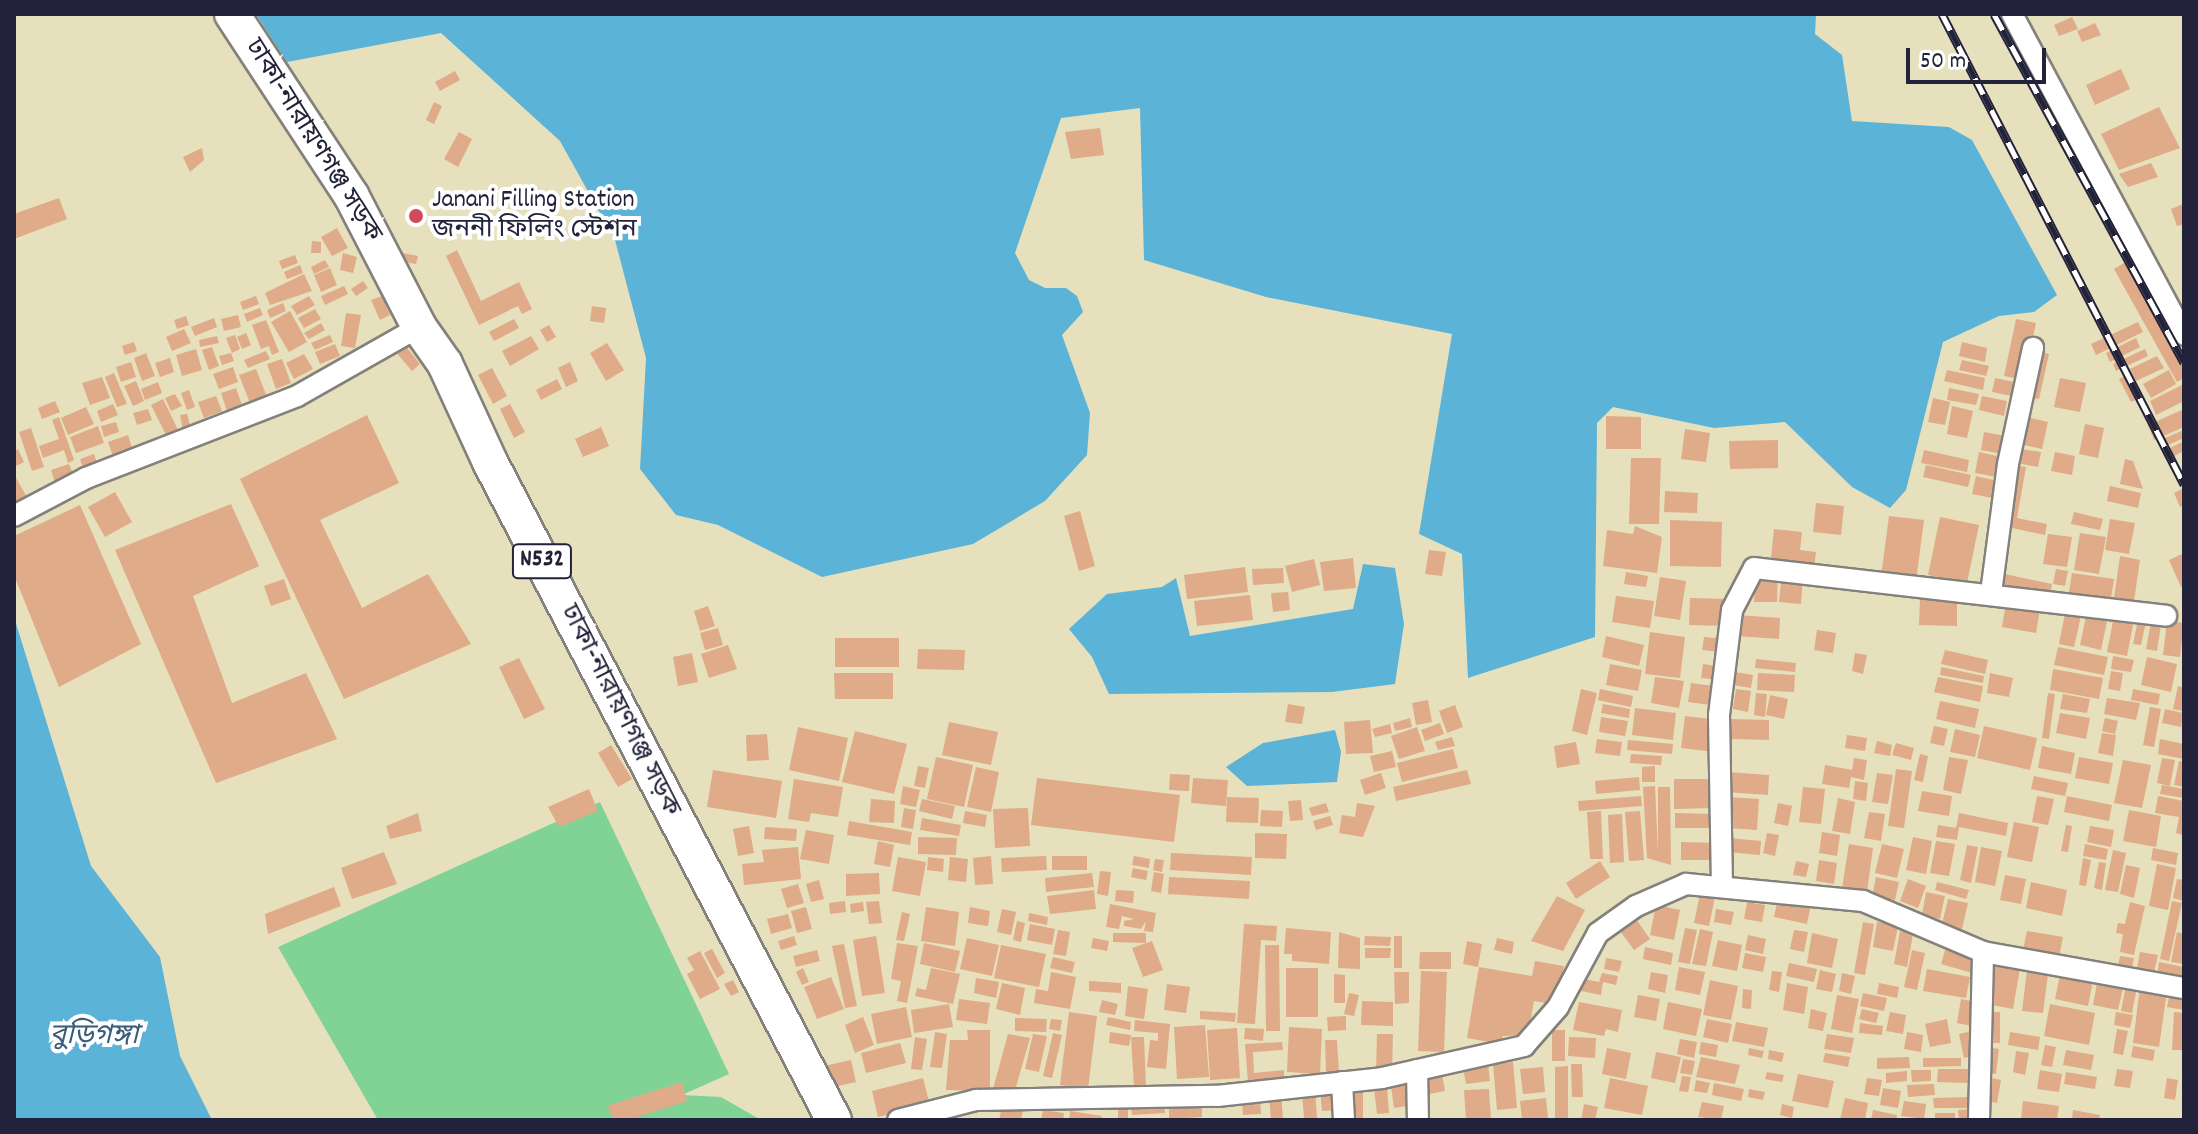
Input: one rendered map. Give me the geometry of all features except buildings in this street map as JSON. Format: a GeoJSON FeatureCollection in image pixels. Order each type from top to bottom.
{"type":"FeatureCollection","features":[{"type":"Feature","properties":{"kind":"highway","name":"ঢাকা-নারায়ণগঞ্জ সড়ক"},"geometry":{"type":"LineString","coordinates":[[232,14],[351,195],[419,327],[445,364],[490,462],[834,1120]]}},
{"type":"Feature","properties":{"kind":"street"},"geometry":{"type":"LineString","coordinates":[[2012,14],[2184,335]]}},
{"type":"Feature","properties":{"kind":"street"},"geometry":{"type":"LineString","coordinates":[[14,516],[86,478],[297,396],[419,327]]}},
{"type":"Feature","properties":{"kind":"street"},"geometry":{"type":"LineString","coordinates":[[1991,593],[2008,464],[2033,348]]}},
{"type":"Feature","properties":{"kind":"street"},"geometry":{"type":"LineString","coordinates":[[1722,887],[1719,715],[1732,610],[1749,572],[1811,571],[2166,616]]}},
{"type":"Feature","properties":{"kind":"street"},"geometry":{"type":"LineString","coordinates":[[898,1120],[976,1100],[1217,1096],[1342,1082],[1417,1070],[1524,1046],[1558,1007],[1598,933],[1636,906],[1686,884],[1863,901],[1983,952],[2184,988]]}},
{"type":"Feature","properties":{"kind":"street"},"geometry":{"type":"LineString","coordinates":[[1979,1120],[1983,952]]}},
{"type":"Feature","properties":{"kind":"street"},"geometry":{"type":"LineString","coordinates":[[1417,1070],[1418,1120]]}},
{"type":"Feature","properties":{"kind":"street"},"geometry":{"type":"LineString","coordinates":[[1342,1082],[1344,1120]]}},
{"type":"Feature","properties":{"kind":"green space"},"geometry":{"type":"Polygon","coordinates":[[[600,802],[729,1074],[682,1095],[721,1097],[761,1120],[378,1120],[278,947],[600,802]]]}},
{"type":"Feature","properties":{"kind":"water"},"geometry":{"type":"Polygon","coordinates":[[[256,14],[1816,14],[1815,34],[1842,55],[1852,121],[1949,127],[1972,140],[2057,295],[2034,312],[1999,316],[1943,342],[1906,490],[1890,508],[1852,487],[1785,422],[1714,428],[1613,407],[1597,423],[1595,637],[1468,678],[1462,554],[1419,534],[1452,334],[1266,297],[1144,260],[1140,108],[1061,118],[1015,253],[1029,280],[1045,288],[1066,288],[1077,296],[1083,312],[1062,335],[1090,413],[1087,455],[1045,501],[973,544],[822,577],[718,525],[676,515],[640,469],[646,358],[615,240],[560,141],[441,33],[287,62],[256,14]]]}},
{"type":"Feature","properties":{"kind":"water"},"geometry":{"type":"Polygon","coordinates":[[[1363,564],[1395,568],[1404,624],[1395,684],[1332,692],[1109,694],[1092,657],[1069,629],[1107,594],[1162,587],[1176,578],[1190,636],[1353,609],[1363,564]]]}},
{"type":"Feature","properties":{"kind":"water","name":"বুড়িগঙ্গা"},"geometry":{"type":"Polygon","coordinates":[[[14,617],[91,866],[160,957],[180,1056],[212,1120],[14,1120],[14,617]]]}},
{"type":"Feature","properties":{"kind":"water"},"geometry":{"type":"Polygon","coordinates":[[[1335,730],[1341,752],[1337,782],[1247,786],[1226,767],[1263,743],[1335,730]]]}},
{"type":"Feature","properties":{"kind":"railway"},"geometry":{"type":"LineString","coordinates":[[1942,14],[2184,484]]}},
{"type":"Feature","properties":{"kind":"railway"},"geometry":{"type":"LineString","coordinates":[[1994,14],[2184,363]]}},
{"type":"Feature","properties":{"kind":"place","name":"Janani Filling Station জননী ফিলিং স্টেশন"},"geometry":{"type":"Point","coordinates":[416,216]}}]}
